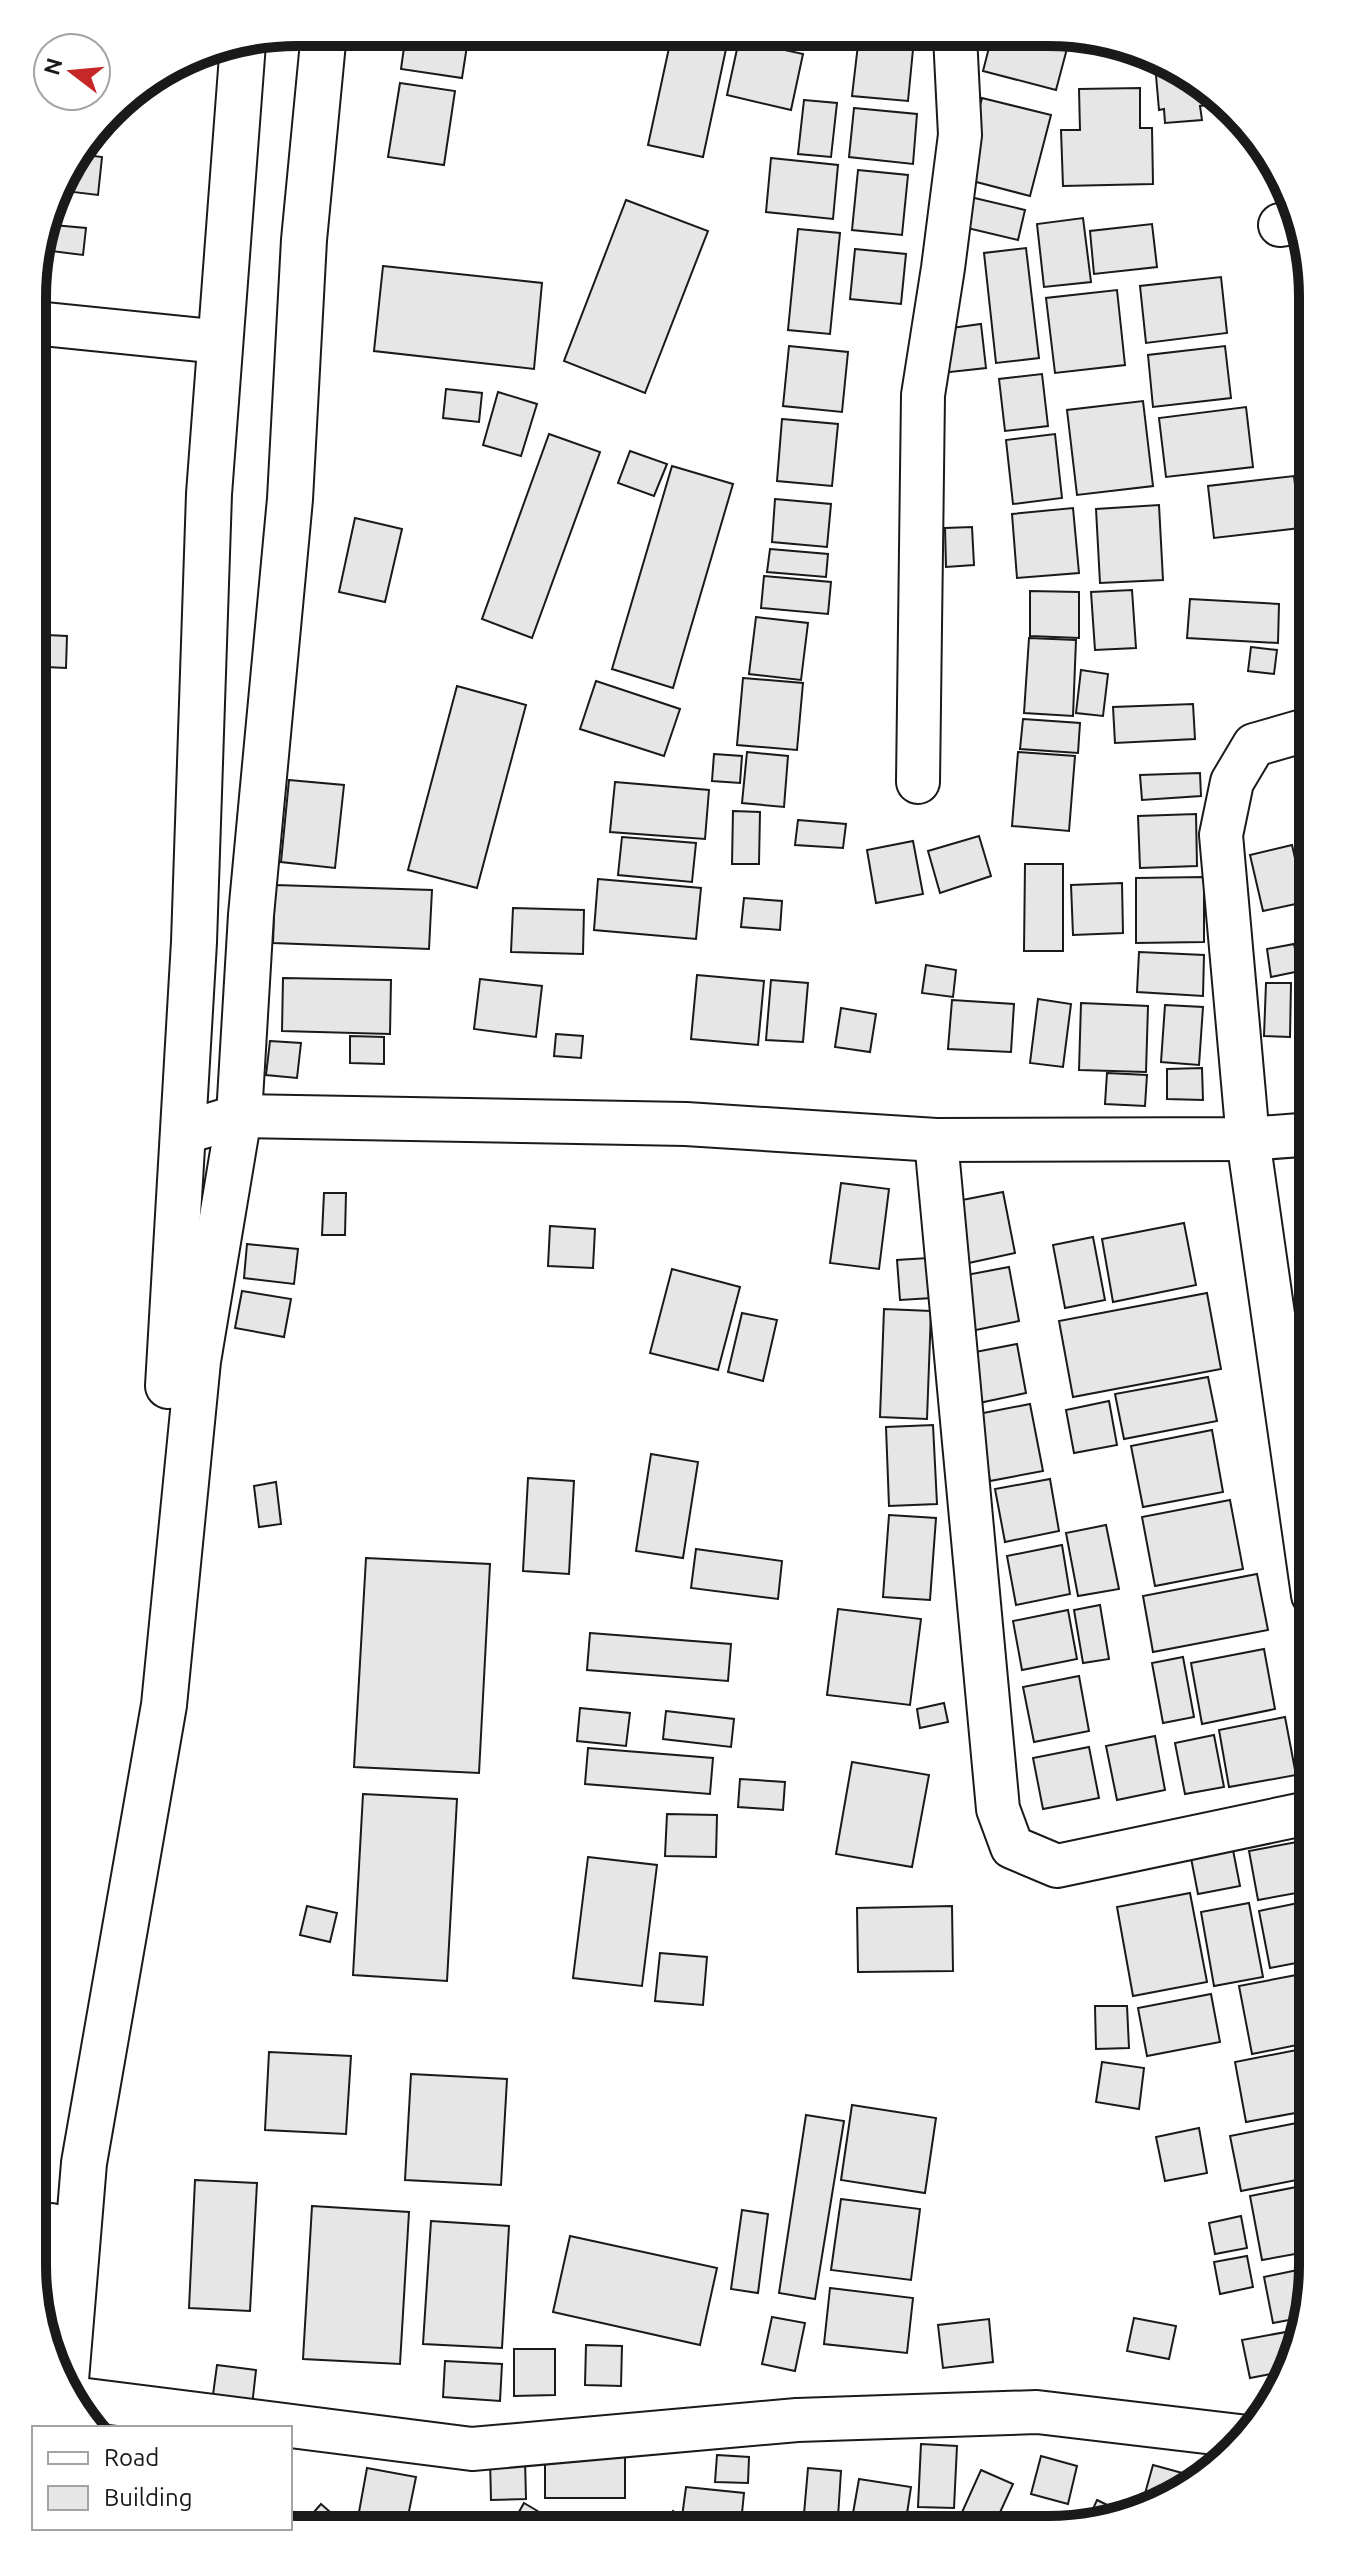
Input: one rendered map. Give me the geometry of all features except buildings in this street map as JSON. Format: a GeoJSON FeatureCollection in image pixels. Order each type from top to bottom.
{"type":"FeatureCollection","features":[{"type":"Feature","properties":{"kind":"main road"},"geometry":{"type":"LineString","coordinates":[[67,2365],[84,2163],[164,1705],[198,1361],[239,1116],[251,915],[290,499],[304,240],[323,46]]}},
{"type":"Feature","properties":{"kind":"main road"},"geometry":{"type":"LineString","coordinates":[[46,2258],[57,2176],[137,1712],[170,1369],[194,942],[209,494],[242,52]]}},
{"type":"Feature","properties":{"kind":"street"},"geometry":{"type":"LineString","coordinates":[[918,782],[923,395],[960,135],[956,46]]}},
{"type":"Feature","properties":{"kind":"street"},"geometry":{"type":"LineString","coordinates":[[46,324],[221,342]]}},
{"type":"Feature","properties":{"kind":"street"},"geometry":{"type":"LineString","coordinates":[[1298,1493],[1248,1139],[1221,835],[1232,782],[1254,745],[1299,732]]}},
{"type":"Feature","properties":{"kind":"street"},"geometry":{"type":"LineString","coordinates":[[183,1133],[239,1116],[686,1124],[936,1140],[1248,1139],[1299,1135]]}},
{"type":"Feature","properties":{"kind":"street"},"geometry":{"type":"LineString","coordinates":[[936,1140],[998,1809],[1012,1847],[1057,1866],[1298,1815]]}},
{"type":"Feature","properties":{"kind":"street"},"geometry":{"type":"LineString","coordinates":[[85,2400],[291,2426]]}},
{"type":"Feature","properties":{"kind":"street"},"geometry":{"type":"LineString","coordinates":[[292,2426],[472,2449],[797,2420],[1037,2412],[1233,2435]]}}]}
